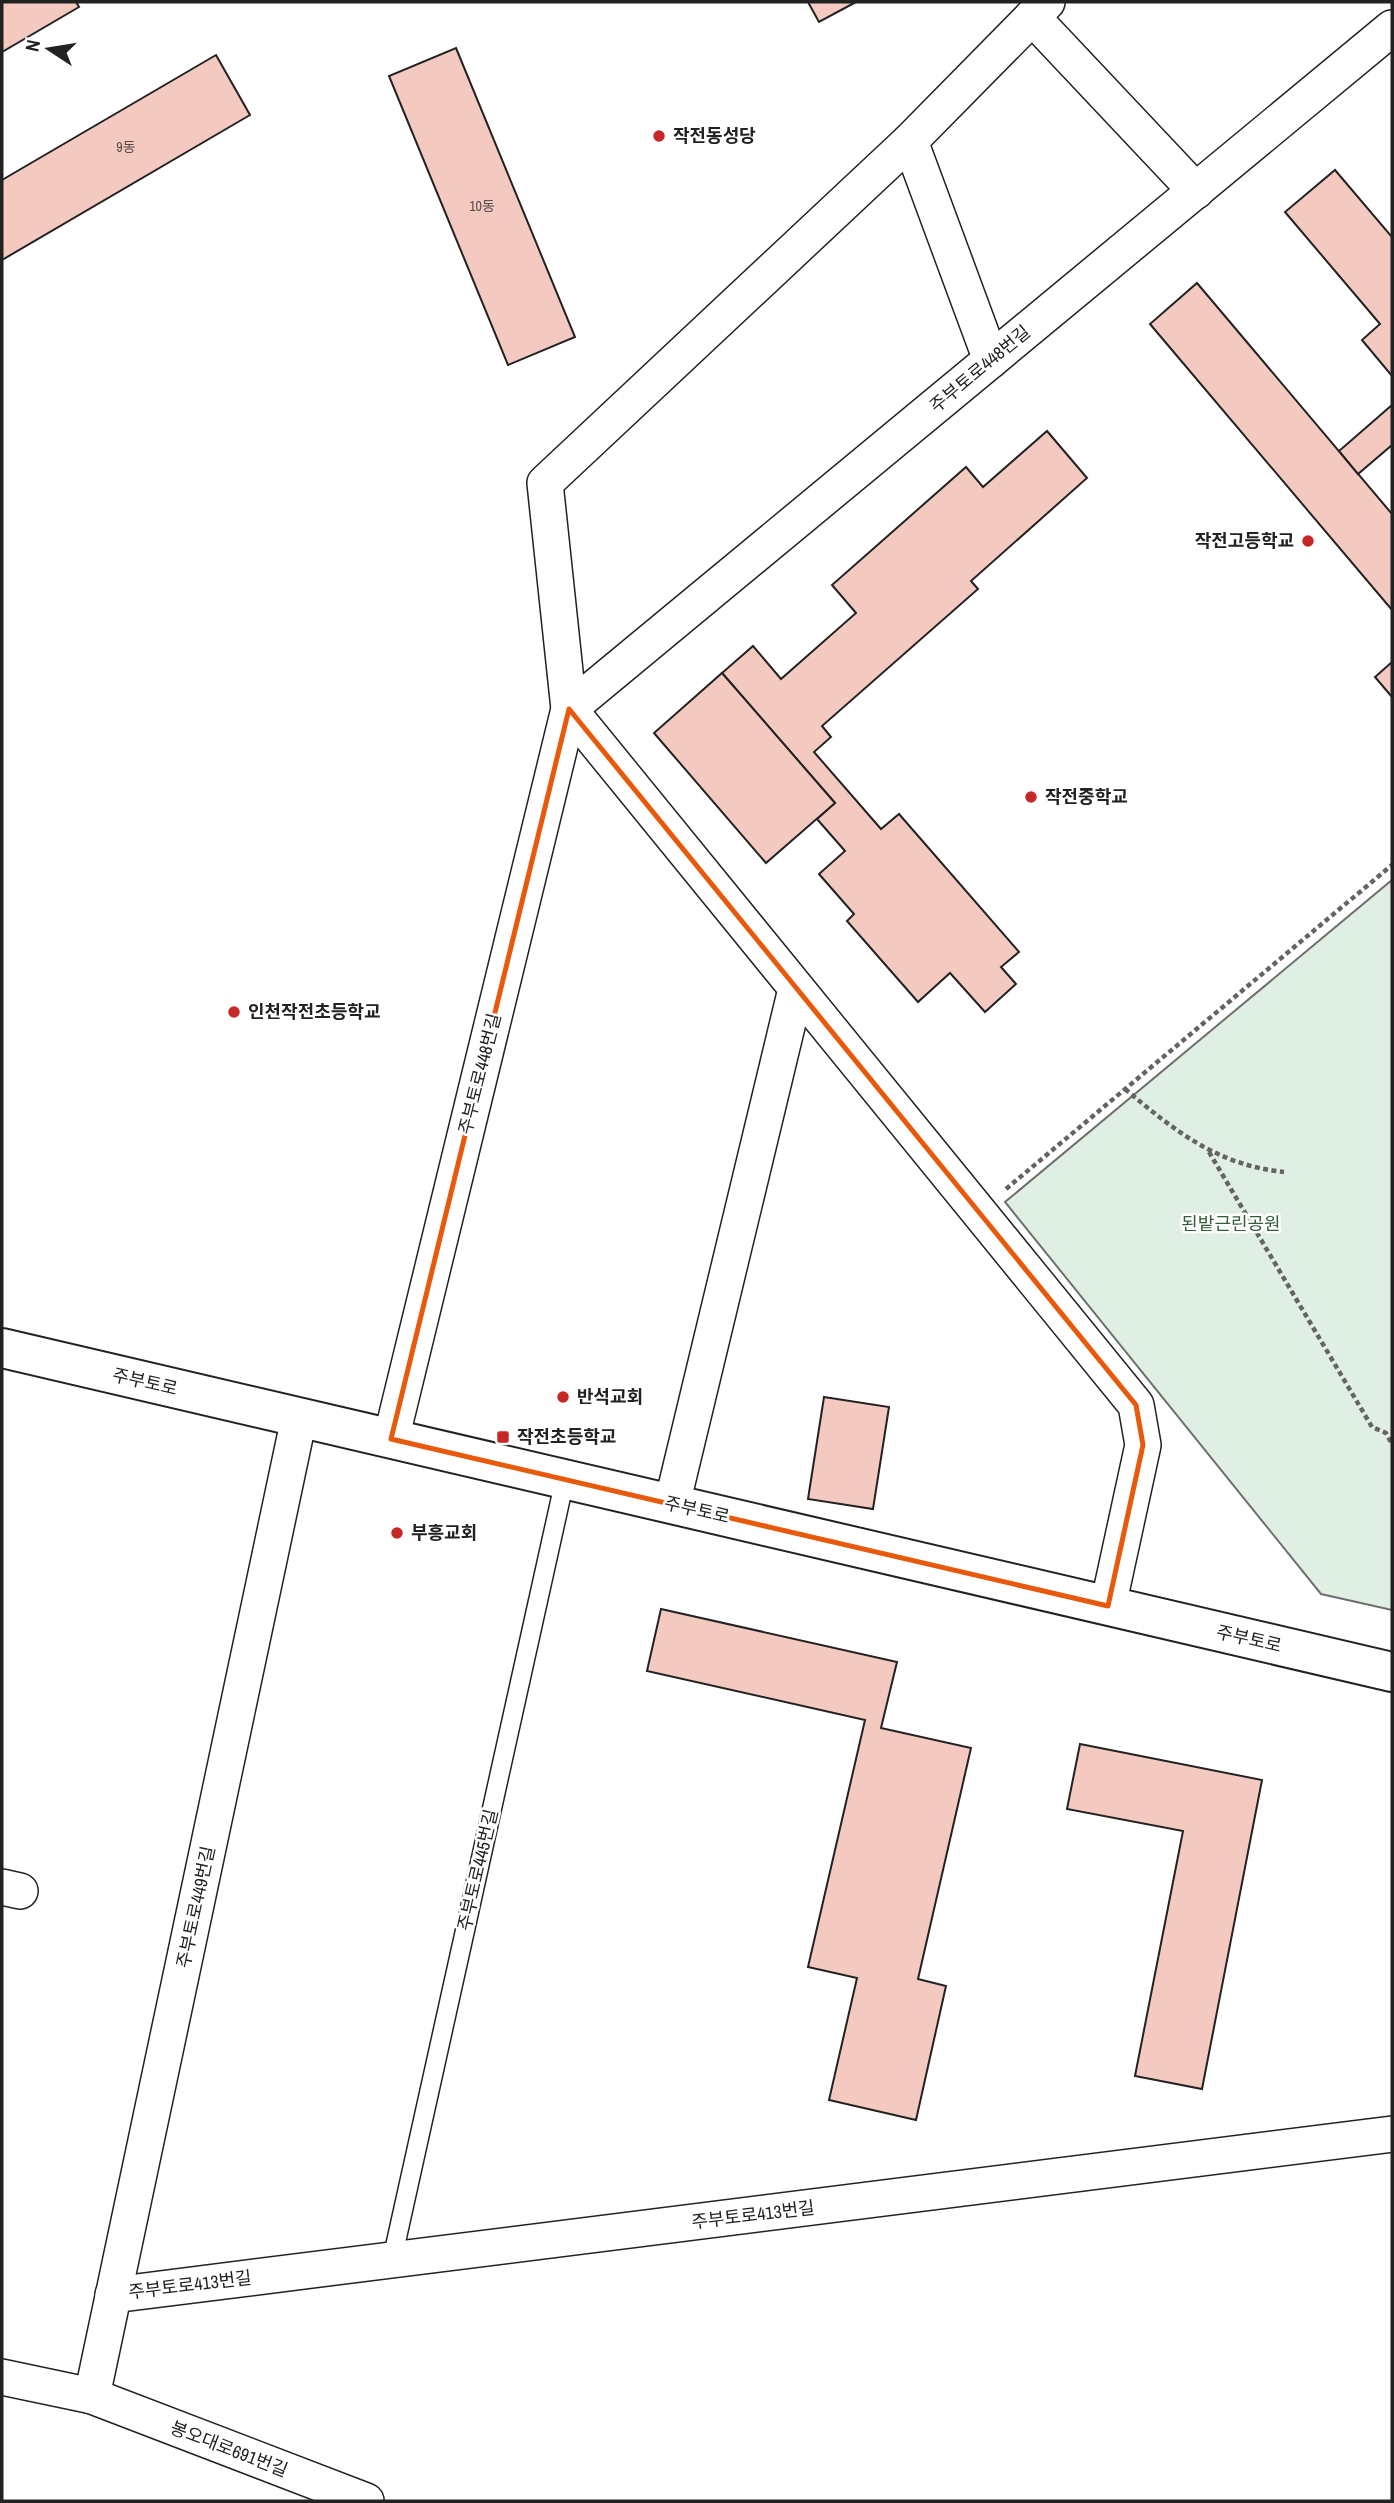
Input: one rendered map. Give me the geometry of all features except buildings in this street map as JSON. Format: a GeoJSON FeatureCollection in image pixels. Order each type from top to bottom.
{"type":"FeatureCollection","features":[{"type":"Feature","properties":{"kind":"main road","name":"주부토로"},"geometry":{"type":"LineString","coordinates":[[2,1348],[1392,1672]]}},
{"type":"Feature","properties":{"kind":"street","name":"주부토로448번길"},"geometry":{"type":"LineString","coordinates":[[391,1439],[569,709],[545,483],[909,141],[1040,9]]}},
{"type":"Feature","properties":{"kind":"street"},"geometry":{"type":"LineString","coordinates":[[1040,9],[1196,191]]}},
{"type":"Feature","properties":{"kind":"street","name":"주부토로448번길"},"geometry":{"type":"LineString","coordinates":[[569,709],[1392,29]]}},
{"type":"Feature","properties":{"kind":"street"},"geometry":{"type":"LineString","coordinates":[[909,141],[991,360]]}},
{"type":"Feature","properties":{"kind":"street"},"geometry":{"type":"LineString","coordinates":[[569,709],[1136,1405],[1143,1445],[1108,1606]]}},
{"type":"Feature","properties":{"kind":"street"},"geometry":{"type":"LineString","coordinates":[[672,1504],[796,989]]}},
{"type":"Feature","properties":{"kind":"street","name":"주부토로449번길"},"geometry":{"type":"LineString","coordinates":[[92,2396],[299,1418]]}},
{"type":"Feature","properties":{"kind":"street","name":"주부토로413번길"},"geometry":{"type":"LineString","coordinates":[[113,2295],[1392,2134]]}},
{"type":"Feature","properties":{"kind":"street","name":"봉오대로691번길"},"geometry":{"type":"LineString","coordinates":[[2,2377],[92,2396],[366,2501]]}},
{"type":"Feature","properties":{"kind":"lane","name":"주부토로445번길"},"geometry":{"type":"LineString","coordinates":[[391,2260],[565,1479]]}},
{"type":"Feature","properties":{"kind":"path"},"geometry":{"type":"LineString","coordinates":[[979,1212],[1392,865]]}},
{"type":"Feature","properties":{"kind":"path"},"geometry":{"type":"LineString","coordinates":[[1125,1089],[1209,1152],[1237,1164],[1284,1172]]}},
{"type":"Feature","properties":{"kind":"path"},"geometry":{"type":"LineString","coordinates":[[1209,1152],[1372,1427],[1386,1433],[1392,1444]]}},
{"type":"Feature","properties":{"kind":"highlighted area"},"geometry":{"type":"Polygon","coordinates":[[[569,709],[1136,1405],[1143,1445],[1108,1606],[391,1439],[569,709]]]}},
{"type":"Feature","properties":{"kind":"green space","name":"된밭근린공원"},"geometry":{"type":"Polygon","coordinates":[[[1392,880],[1392,1610],[1321,1594],[1005,1202],[1392,880]]]}},
{"type":"Feature","properties":{"kind":"place","name":"작전동성당"},"geometry":{"type":"Point","coordinates":[659,136]}},
{"type":"Feature","properties":{"kind":"place","name":"작전고등학교"},"geometry":{"type":"Point","coordinates":[1308,541]}},
{"type":"Feature","properties":{"kind":"place","name":"작전중학교"},"geometry":{"type":"Point","coordinates":[1031,797]}},
{"type":"Feature","properties":{"kind":"place","name":"인천작전초등학교"},"geometry":{"type":"Point","coordinates":[234,1012]}},
{"type":"Feature","properties":{"kind":"place","name":"반석교회"},"geometry":{"type":"Point","coordinates":[563,1397]}},
{"type":"Feature","properties":{"kind":"place","name":"작전초등학교"},"geometry":{"type":"Point","coordinates":[503,1437]}},
{"type":"Feature","properties":{"kind":"place","name":"부흥교회"},"geometry":{"type":"Point","coordinates":[397,1533]}}]}
